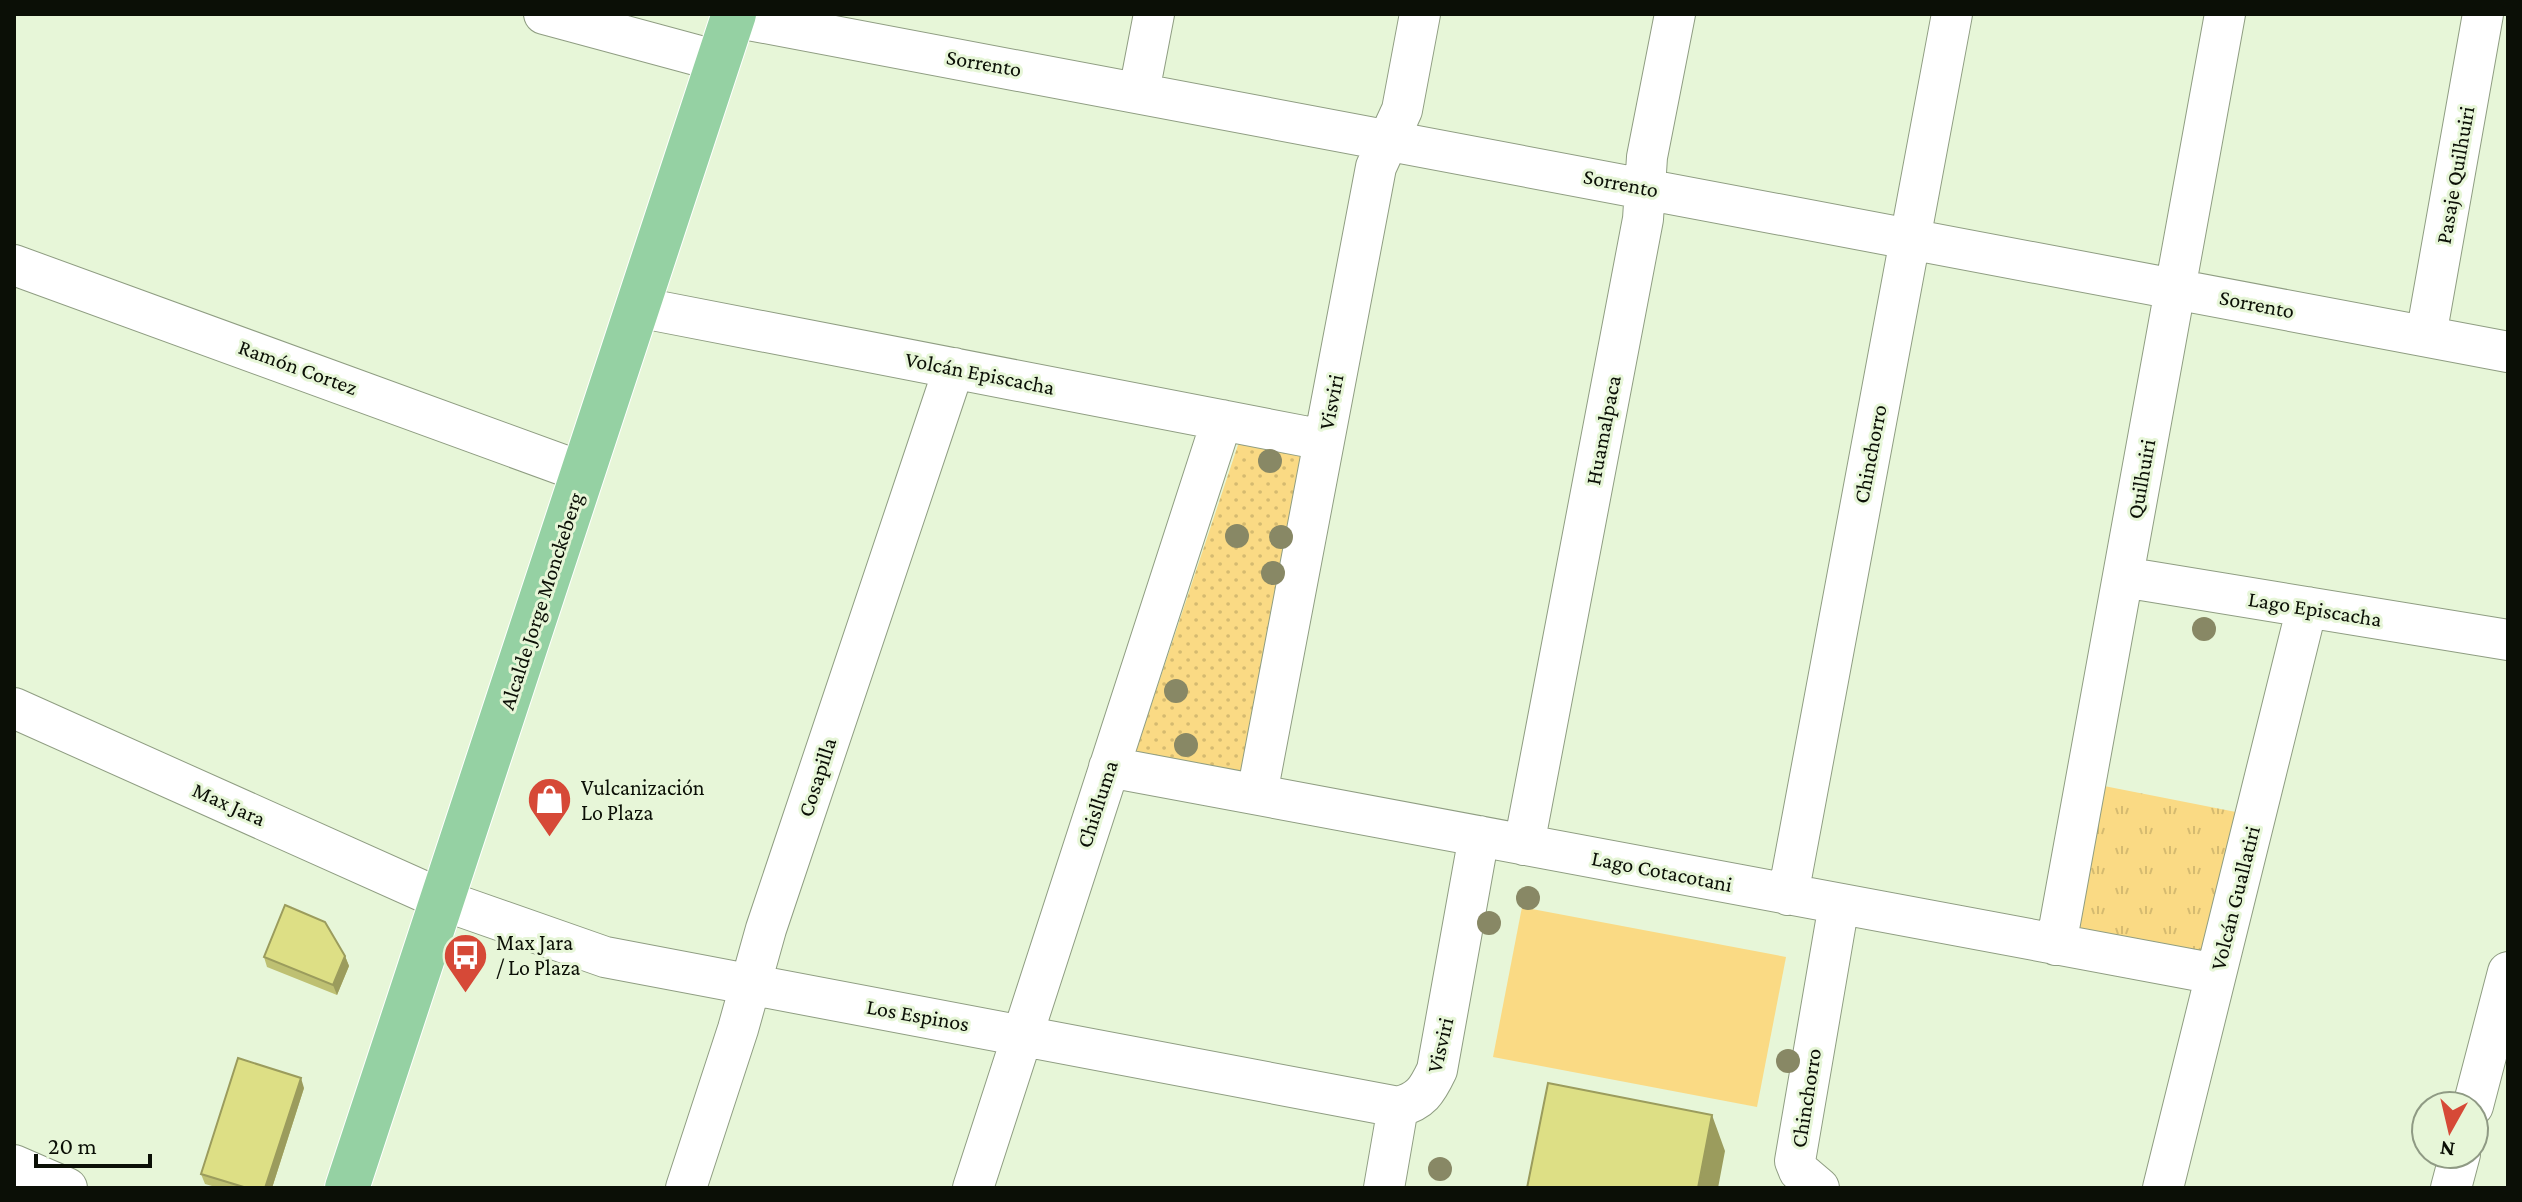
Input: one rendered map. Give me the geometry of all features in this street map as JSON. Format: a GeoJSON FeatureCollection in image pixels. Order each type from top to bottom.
{"type":"FeatureCollection","features":[{"type":"Feature","properties":{"kind":"main road","name":"Alcalde Jorge Monckeberg"},"geometry":{"type":"LineString","coordinates":[[347,1188],[445,901],[582,472],[734,16]]}},
{"type":"Feature","properties":{"kind":"street"},"geometry":{"type":"LineString","coordinates":[[544,14],[718,61]]}},
{"type":"Feature","properties":{"kind":"street"},"geometry":{"type":"LineString","coordinates":[[1139,92],[1154,14]]}},
{"type":"Feature","properties":{"kind":"street","name":"Visviri"},"geometry":{"type":"LineString","coordinates":[[1257,794],[1376,167],[1402,110],[1420,14]]}},
{"type":"Feature","properties":{"kind":"street","name":"Huamalpaca"},"geometry":{"type":"LineString","coordinates":[[1524,845],[1643,219],[1647,157],[1675,14]]}},
{"type":"Feature","properties":{"kind":"street","name":"Chinchorro"},"geometry":{"type":"LineString","coordinates":[[1788,895],[1952,14]]}},
{"type":"Feature","properties":{"kind":"street","name":"Quilhuiri"},"geometry":{"type":"LineString","coordinates":[[2056,945],[2225,14]]}},
{"type":"Feature","properties":{"kind":"street","name":"Pasaje Quilhuiri"},"geometry":{"type":"LineString","coordinates":[[2426,336],[2483,14]]}},
{"type":"Feature","properties":{"kind":"street","name":"Sorrento"},"geometry":{"type":"LineString","coordinates":[[734,16],[2508,352]]}},
{"type":"Feature","properties":{"kind":"street","name":"Ramón Cortez"},"geometry":{"type":"LineString","coordinates":[[14,265],[582,472]]}},
{"type":"Feature","properties":{"kind":"street","name":"Volcán Episcacha"},"geometry":{"type":"LineString","coordinates":[[637,307],[1324,440]]}},
{"type":"Feature","properties":{"kind":"street","name":"Cosapilla"},"geometry":{"type":"LineString","coordinates":[[686,1188],[766,929],[954,368]]}},
{"type":"Feature","properties":{"kind":"street","name":"Chislluma"},"geometry":{"type":"LineString","coordinates":[[973,1188],[1222,420]]}},
{"type":"Feature","properties":{"kind":"street","name":"Lago Episcacha"},"geometry":{"type":"LineString","coordinates":[[2123,577],[2508,640]]}},
{"type":"Feature","properties":{"kind":"street","name":"Volcán Guallatiri"},"geometry":{"type":"LineString","coordinates":[[2163,1188],[2307,607]]}},
{"type":"Feature","properties":{"kind":"street","name":"Max Jara"},"geometry":{"type":"LineString","coordinates":[[14,708],[445,901]]}},
{"type":"Feature","properties":{"kind":"street","name":"Lago Cotacotani"},"geometry":{"type":"LineString","coordinates":[[1109,767],[2216,974]]}},
{"type":"Feature","properties":{"kind":"street","name":"Visviri"},"geometry":{"type":"LineString","coordinates":[[1398,1107],[1417,1102],[1427,1091],[1437,1070],[1479,836]]}},
{"type":"Feature","properties":{"kind":"street","name":"Los Espinos"},"geometry":{"type":"LineString","coordinates":[[445,901],[605,957],[1398,1107]]}},
{"type":"Feature","properties":{"kind":"street","name":"Chinchorro"},"geometry":{"type":"LineString","coordinates":[[1819,1188],[1799,1171],[1795,1161],[1839,904]]}},
{"type":"Feature","properties":{"kind":"street"},"geometry":{"type":"LineString","coordinates":[[2477,1090],[2508,972]]}},
{"type":"Feature","properties":{"kind":"street"},"geometry":{"type":"LineString","coordinates":[[1384,1188],[1398,1107]]}},
{"type":"Feature","properties":{"kind":"street"},"geometry":{"type":"LineString","coordinates":[[14,1165],[67,1188]]}},
{"type":"Feature","properties":{"kind":"green space"},"geometry":{"type":"Polygon","coordinates":[[[1239,442],[1304,454],[1241,774],[1135,754],[1239,442]]]}},
{"type":"Feature","properties":{"kind":"green space"},"geometry":{"type":"Polygon","coordinates":[[[2099,785],[2241,813],[2212,954],[2071,926],[2099,785]]]}},
{"type":"Feature","properties":{"kind":"green space"},"geometry":{"type":"Polygon","coordinates":[[[1522,907],[1786,957],[1757,1107],[1493,1057],[1522,907]]]}},
{"type":"Feature","properties":{"kind":"building"},"geometry":{"type":"Polygon","coordinates":[[[285,905],[325,922],[345,956],[333,985],[264,957],[285,905]]]}},
{"type":"Feature","properties":{"kind":"building"},"geometry":{"type":"Polygon","coordinates":[[[238,1058],[301,1078],[265,1188],[247,1188],[201,1174],[238,1058]]]}},
{"type":"Feature","properties":{"kind":"building"},"geometry":{"type":"Polygon","coordinates":[[[1548,1083],[1712,1115],[1698,1188],[1527,1188],[1548,1083]]]}},
{"type":"Feature","properties":{"kind":"place","name":"Vulcanización Lo Plaza"},"geometry":{"type":"Point","coordinates":[550,839]}},
{"type":"Feature","properties":{"kind":"place","name":"Max Jara / Lo Plaza"},"geometry":{"type":"Point","coordinates":[465,994]}}]}
